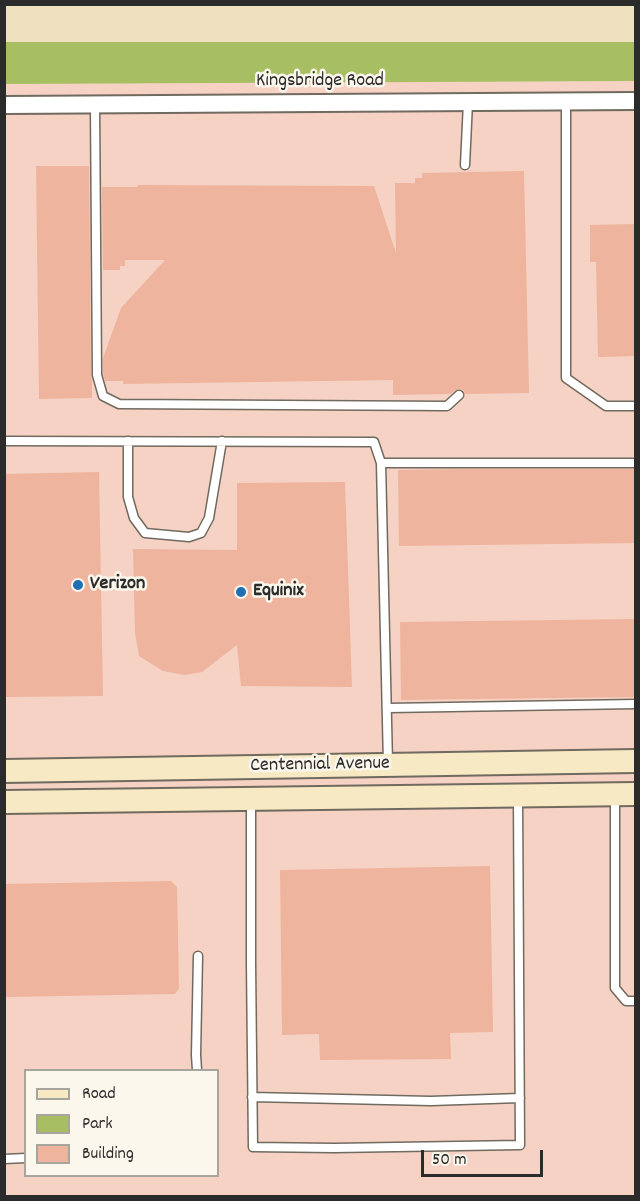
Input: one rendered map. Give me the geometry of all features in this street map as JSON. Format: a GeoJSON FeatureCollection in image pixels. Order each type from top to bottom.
{"type":"FeatureCollection","features":[{"type":"Feature","properties":{"kind":"main road","name":"Centennial Avenue"},"geometry":{"type":"LineString","coordinates":[[4,771],[636,761]]}},
{"type":"Feature","properties":{"kind":"main road","name":"Centennial Avenue"},"geometry":{"type":"LineString","coordinates":[[4,802],[626,794]]}},
{"type":"Feature","properties":{"kind":"street","name":"Kingsbridge Road"},"geometry":{"type":"LineString","coordinates":[[4,105],[636,101]]}},
{"type":"Feature","properties":{"kind":"lane"},"geometry":{"type":"LineString","coordinates":[[465,165],[468,102]]}},
{"type":"Feature","properties":{"kind":"lane"},"geometry":{"type":"LineString","coordinates":[[566,102],[566,378],[606,406],[636,406]]}},
{"type":"Feature","properties":{"kind":"lane"},"geometry":{"type":"LineString","coordinates":[[95,105],[97,375],[103,396],[119,404],[447,406],[459,395]]}},
{"type":"Feature","properties":{"kind":"lane"},"geometry":{"type":"LineString","coordinates":[[4,441],[374,442],[381,464],[388,765]]}},
{"type":"Feature","properties":{"kind":"lane"},"geometry":{"type":"LineString","coordinates":[[128,441],[129,497],[134,518],[145,533],[189,537],[201,533],[209,518],[222,441]]}},
{"type":"Feature","properties":{"kind":"lane"},"geometry":{"type":"LineString","coordinates":[[381,464],[636,463]]}},
{"type":"Feature","properties":{"kind":"lane"},"geometry":{"type":"LineString","coordinates":[[388,708],[636,704]]}},
{"type":"Feature","properties":{"kind":"lane"},"geometry":{"type":"LineString","coordinates":[[626,794],[615,988],[626,1001],[636,1001]]}},
{"type":"Feature","properties":{"kind":"lane"},"geometry":{"type":"LineString","coordinates":[[251,799],[253,1147],[334,1148],[520,1145],[518,795]]}},
{"type":"Feature","properties":{"kind":"lane"},"geometry":{"type":"LineString","coordinates":[[197,1069],[198,956]]}},
{"type":"Feature","properties":{"kind":"lane"},"geometry":{"type":"LineString","coordinates":[[252,1097],[421,1101],[520,1098]]}},
{"type":"Feature","properties":{"kind":"lane"},"geometry":{"type":"LineString","coordinates":[[4,1159],[24,1158]]}},
{"type":"Feature","properties":{"kind":"shaded area"},"geometry":{"type":"Polygon","coordinates":[[[635,81],[635,1196],[5,1196],[4,84],[635,81]]]}},
{"type":"Feature","properties":{"kind":"green space"},"geometry":{"type":"Polygon","coordinates":[[[4,42],[635,42],[635,81],[5,84],[4,42]]]}},
{"type":"Feature","properties":{"kind":"building"},"geometry":{"type":"Polygon","coordinates":[[[36,166],[89,166],[92,398],[39,399],[36,166]]]}},
{"type":"Feature","properties":{"kind":"building"},"geometry":{"type":"Polygon","coordinates":[[[524,171],[529,393],[465,394],[463,390],[458,389],[450,394],[393,395],[393,380],[123,384],[123,381],[105,381],[103,358],[121,308],[165,260],[125,260],[125,266],[120,266],[120,270],[103,270],[102,187],[138,187],[138,185],[374,186],[396,253],[395,183],[415,183],[415,178],[422,178],[422,173],[524,171]]]}},
{"type":"Feature","properties":{"kind":"building"},"geometry":{"type":"Polygon","coordinates":[[[636,224],[636,356],[598,357],[596,262],[590,262],[590,225],[636,224]]]}},
{"type":"Feature","properties":{"kind":"building"},"geometry":{"type":"Polygon","coordinates":[[[636,469],[636,543],[399,546],[398,470],[636,469]]]}},
{"type":"Feature","properties":{"kind":"building","name":"Verizon"},"geometry":{"type":"Polygon","coordinates":[[[99,472],[103,696],[4,697],[4,474],[99,472]]]}},
{"type":"Feature","properties":{"kind":"building","name":"Equinix"},"geometry":{"type":"Polygon","coordinates":[[[345,482],[352,687],[241,686],[237,645],[202,672],[184,675],[163,671],[139,656],[135,633],[133,549],[237,550],[237,483],[345,482]]]}},
{"type":"Feature","properties":{"kind":"building"},"geometry":{"type":"Polygon","coordinates":[[[636,619],[636,697],[401,700],[400,622],[636,619]]]}},
{"type":"Feature","properties":{"kind":"building"},"geometry":{"type":"Polygon","coordinates":[[[490,866],[493,1032],[450,1033],[451,1059],[320,1060],[319,1034],[282,1035],[280,870],[490,866]]]}},
{"type":"Feature","properties":{"kind":"building"},"geometry":{"type":"Polygon","coordinates":[[[171,881],[177,887],[179,988],[175,994],[4,997],[4,884],[171,881]]]}},
{"type":"Feature","properties":{"kind":"place","name":"Verizon"},"geometry":{"type":"Point","coordinates":[78,585]}},
{"type":"Feature","properties":{"kind":"place","name":"Equinix"},"geometry":{"type":"Point","coordinates":[241,592]}}]}
